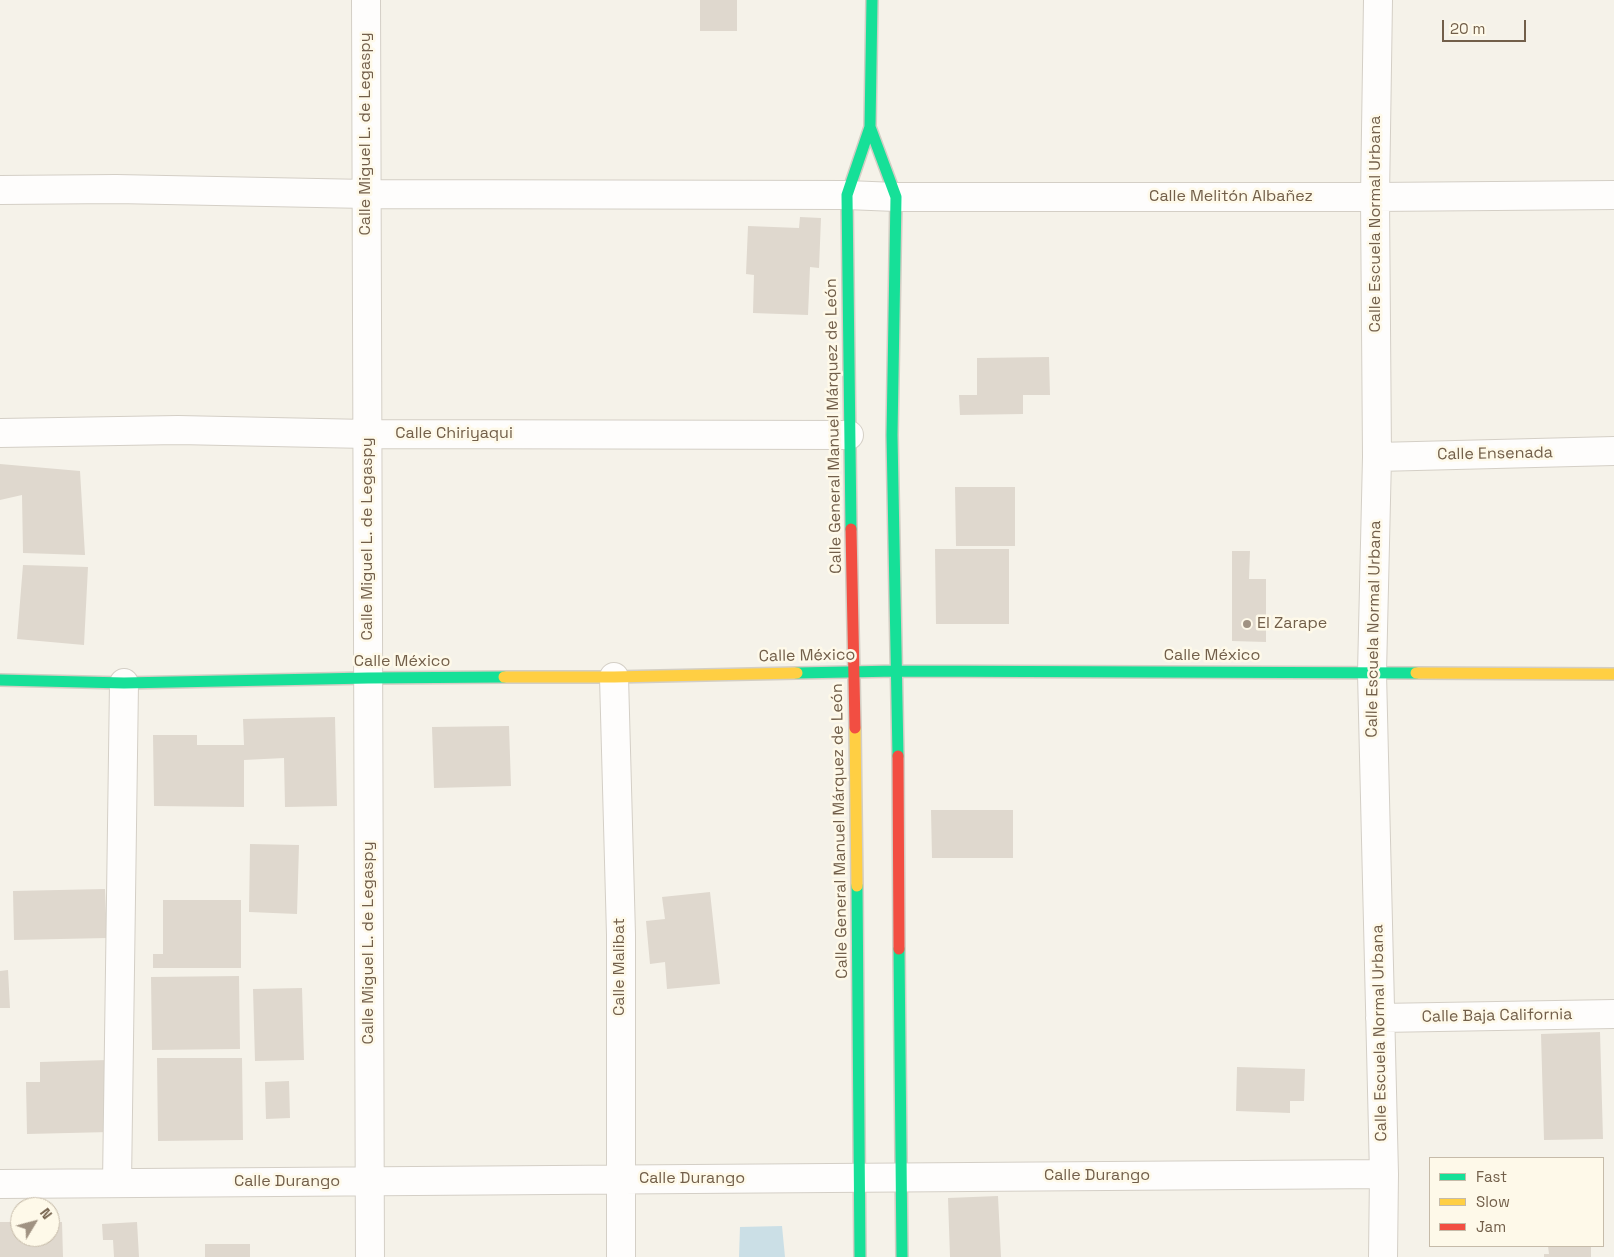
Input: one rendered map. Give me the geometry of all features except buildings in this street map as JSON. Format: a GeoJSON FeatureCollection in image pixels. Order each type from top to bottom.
{"type":"FeatureCollection","features":[{"type":"Feature","properties":{"kind":"street","name":"Calle Miguel L. de Legaspy"},"geometry":{"type":"LineString","coordinates":[[366,0],[370,1257]]}},
{"type":"Feature","properties":{"kind":"street"},"geometry":{"type":"LineString","coordinates":[[872,0],[870,127],[896,197],[892,435],[897,671],[902,1257]]}},
{"type":"Feature","properties":{"kind":"street","name":"Calle Escuela Normal Urbana"},"geometry":{"type":"LineString","coordinates":[[1378,0],[1374,197],[1377,457],[1372,673],[1384,1174],[1382,1257]]}},
{"type":"Feature","properties":{"kind":"street","name":"Calle General Manuel Márquez de León"},"geometry":{"type":"LineString","coordinates":[[860,1257],[847,195],[870,127]]}},
{"type":"Feature","properties":{"kind":"street","name":"Calle Melitón Albañez"},"geometry":{"type":"LineString","coordinates":[[0,190],[116,188],[367,194],[847,195],[896,197],[1374,197],[1614,194]]}},
{"type":"Feature","properties":{"kind":"street","name":"Calle Chiriyaqui"},"geometry":{"type":"LineString","coordinates":[[0,434],[178,430],[367,434],[849,435]]}},
{"type":"Feature","properties":{"kind":"street","name":"Calle Ensenada"},"geometry":{"type":"LineString","coordinates":[[1377,457],[1614,451]]}},
{"type":"Feature","properties":{"kind":"street","name":"Calle México"},"geometry":{"type":"LineString","coordinates":[[0,680],[124,683],[368,678],[614,677],[854,671],[1614,674]]}},
{"type":"Feature","properties":{"kind":"street","name":"Calle Malibat"},"geometry":{"type":"LineString","coordinates":[[614,677],[621,935],[621,1257]]}},
{"type":"Feature","properties":{"kind":"street"},"geometry":{"type":"LineString","coordinates":[[117,1183],[124,683]]}},
{"type":"Feature","properties":{"kind":"street","name":"Calle Baja California"},"geometry":{"type":"LineString","coordinates":[[1380,1018],[1614,1014]]}},
{"type":"Feature","properties":{"kind":"street","name":"Calle Durango"},"geometry":{"type":"LineString","coordinates":[[0,1184],[1384,1174]]}},
{"type":"Feature","properties":{"kind":"shaded area"},"geometry":{"type":"Polygon","coordinates":[[[782,1226],[785,1257],[739,1257],[740,1227],[782,1226]]]}},
{"type":"Feature","properties":{"kind":"traffic: fast"},"geometry":{"type":"LineString","coordinates":[[851,529],[847,195],[870,127],[872,0]]}},
{"type":"Feature","properties":{"kind":"traffic: fast"},"geometry":{"type":"LineString","coordinates":[[870,127],[896,197],[892,435],[898,756]]}},
{"type":"Feature","properties":{"kind":"traffic: fast"},"geometry":{"type":"LineString","coordinates":[[797,673],[897,671],[1416,673]]}},
{"type":"Feature","properties":{"kind":"traffic: fast"},"geometry":{"type":"LineString","coordinates":[[0,680],[124,683],[504,677]]}},
{"type":"Feature","properties":{"kind":"traffic: fast"},"geometry":{"type":"LineString","coordinates":[[857,886],[860,1257]]}},
{"type":"Feature","properties":{"kind":"traffic: fast"},"geometry":{"type":"LineString","coordinates":[[899,949],[902,1257]]}},
{"type":"Feature","properties":{"kind":"traffic: slow"},"geometry":{"type":"LineString","coordinates":[[504,677],[614,677],[797,673]]}},
{"type":"Feature","properties":{"kind":"traffic: slow"},"geometry":{"type":"LineString","coordinates":[[1416,673],[1614,674]]}},
{"type":"Feature","properties":{"kind":"traffic: slow"},"geometry":{"type":"LineString","coordinates":[[855,728],[857,886]]}},
{"type":"Feature","properties":{"kind":"traffic: jam"},"geometry":{"type":"LineString","coordinates":[[851,529],[855,728]]}},
{"type":"Feature","properties":{"kind":"traffic: jam"},"geometry":{"type":"LineString","coordinates":[[898,756],[899,949]]}},
{"type":"Feature","properties":{"kind":"place","name":"El Zarape"},"geometry":{"type":"Point","coordinates":[1247,624]}}]}
